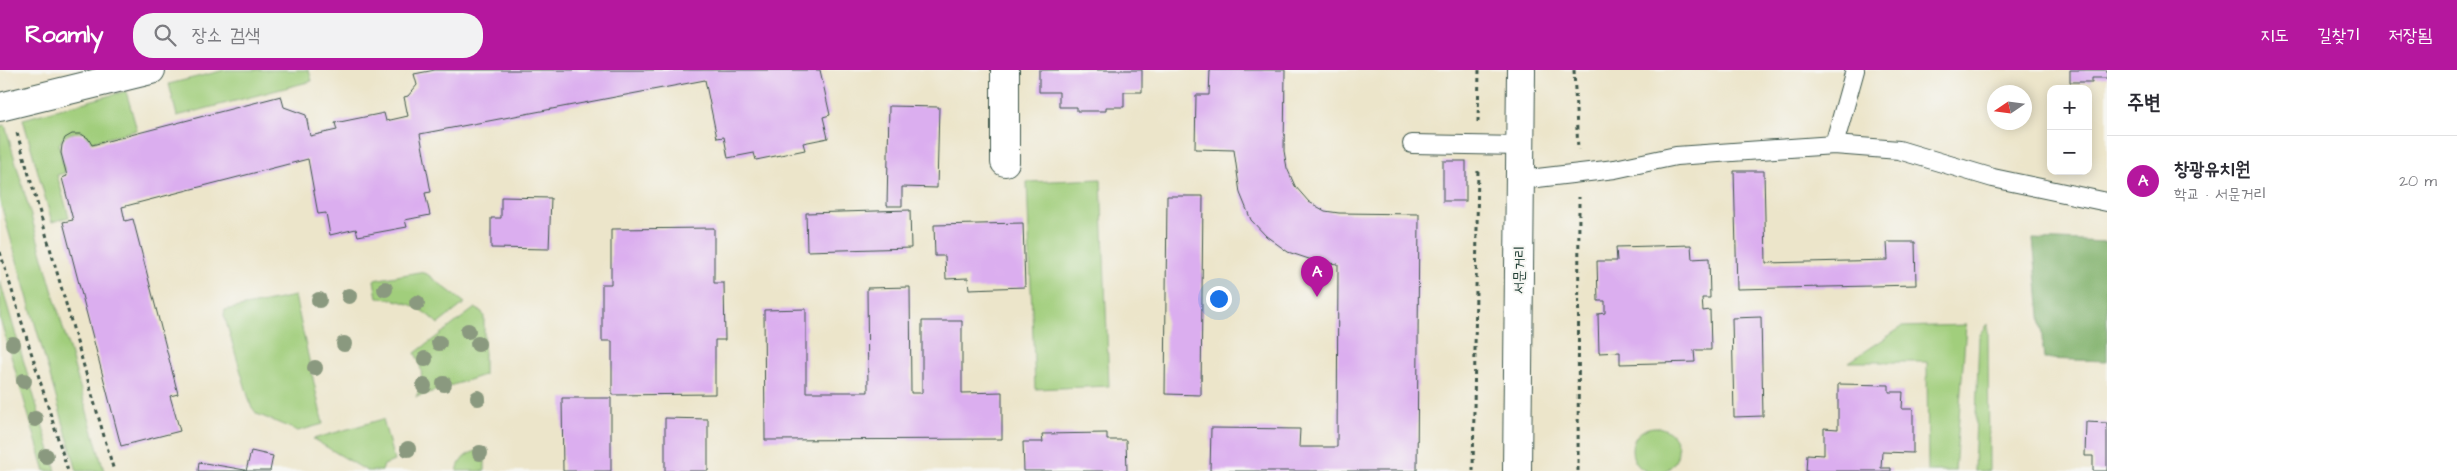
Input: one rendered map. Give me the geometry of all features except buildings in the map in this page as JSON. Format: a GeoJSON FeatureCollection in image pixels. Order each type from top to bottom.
{"type":"FeatureCollection","features":[{"type":"Feature","properties":{"kind":"street"},"geometry":{"type":"LineString","coordinates":[[4,106],[151,70]]}},
{"type":"Feature","properties":{"kind":"street"},"geometry":{"type":"LineString","coordinates":[[1005,70],[1005,162]]}},
{"type":"Feature","properties":{"kind":"street","name":"서문거리"},"geometry":{"type":"LineString","coordinates":[[1517,471],[1521,70]]}},
{"type":"Feature","properties":{"kind":"lane"},"geometry":{"type":"LineString","coordinates":[[1834,145],[1855,70]]}},
{"type":"Feature","properties":{"kind":"lane"},"geometry":{"type":"LineString","coordinates":[[1412,144],[1521,146]]}},
{"type":"Feature","properties":{"kind":"lane"},"geometry":{"type":"LineString","coordinates":[[1520,180],[1615,169],[1676,156],[1834,145],[1899,150],[1993,178],[2107,202]]}},
{"type":"Feature","properties":{"kind":"path"},"geometry":{"type":"LineString","coordinates":[[1474,471],[1479,70]]}},
{"type":"Feature","properties":{"kind":"path"},"geometry":{"type":"LineString","coordinates":[[1574,70],[1579,173],[1578,471]]}},
{"type":"Feature","properties":{"kind":"path"},"geometry":{"type":"LineString","coordinates":[[4,106],[114,471]]}},
{"type":"Feature","properties":{"kind":"path"},"geometry":{"type":"LineString","coordinates":[[0,252],[68,471]]}},
{"type":"Feature","properties":{"kind":"green space"},"geometry":{"type":"Polygon","coordinates":[[[225,70],[309,70],[312,81],[177,116],[169,84],[225,70]]]}},
{"type":"Feature","properties":{"kind":"green space"},"geometry":{"type":"Polygon","coordinates":[[[126,91],[137,130],[92,142],[82,132],[74,132],[63,138],[59,145],[65,173],[57,175],[69,217],[52,222],[23,119],[126,91]]]}},
{"type":"Feature","properties":{"kind":"green space"},"geometry":{"type":"Polygon","coordinates":[[[5,125],[104,471],[77,471],[0,201],[0,126],[5,125]]]}},
{"type":"Feature","properties":{"kind":"green space"},"geometry":{"type":"Polygon","coordinates":[[[1101,179],[1109,386],[1035,389],[1027,182],[1101,179]]]}},
{"type":"Feature","properties":{"kind":"green space"},"geometry":{"type":"Polygon","coordinates":[[[2033,239],[2107,242],[2107,361],[2044,359],[2033,239]]]}},
{"type":"Feature","properties":{"kind":"green space"},"geometry":{"type":"Polygon","coordinates":[[[419,272],[427,274],[465,303],[438,324],[424,312],[403,302],[377,298],[374,280],[419,272]]]}},
{"type":"Feature","properties":{"kind":"green space"},"geometry":{"type":"Polygon","coordinates":[[[0,281],[56,471],[45,471],[0,319],[0,281]]]}},
{"type":"Feature","properties":{"kind":"green space"},"geometry":{"type":"Polygon","coordinates":[[[295,296],[323,424],[298,431],[257,414],[251,406],[224,315],[225,310],[295,296]]]}},
{"type":"Feature","properties":{"kind":"green space"},"geometry":{"type":"Polygon","coordinates":[[[475,308],[482,312],[484,317],[484,375],[416,397],[422,375],[415,353],[475,308]]]}},
{"type":"Feature","properties":{"kind":"green space"},"geometry":{"type":"Polygon","coordinates":[[[1988,324],[1989,471],[1974,471],[1979,336],[1988,324]]]}},
{"type":"Feature","properties":{"kind":"green space"},"geometry":{"type":"Polygon","coordinates":[[[1966,325],[1955,471],[1928,471],[1927,362],[1849,362],[1902,327],[1966,325]]]}},
{"type":"Feature","properties":{"kind":"green space"},"geometry":{"type":"Polygon","coordinates":[[[383,419],[394,461],[384,465],[382,471],[367,471],[313,439],[383,419]]]}},
{"type":"Feature","properties":{"kind":"green space"},"geometry":{"type":"Polygon","coordinates":[[[1651,427],[1659,427],[1668,431],[1674,437],[1678,446],[1678,454],[1674,463],[1662,472],[1648,472],[1642,469],[1636,463],[1632,454],[1632,446],[1636,437],[1642,431],[1651,427]]]}},
{"type":"Feature","properties":{"kind":"green space"},"geometry":{"type":"Polygon","coordinates":[[[485,449],[485,471],[457,471],[461,461],[467,455],[485,449]]]}},
{"type":"Feature","properties":{"kind":"place","name":"창광유치원"},"geometry":{"type":"Point","coordinates":[1317,297]}}]}
